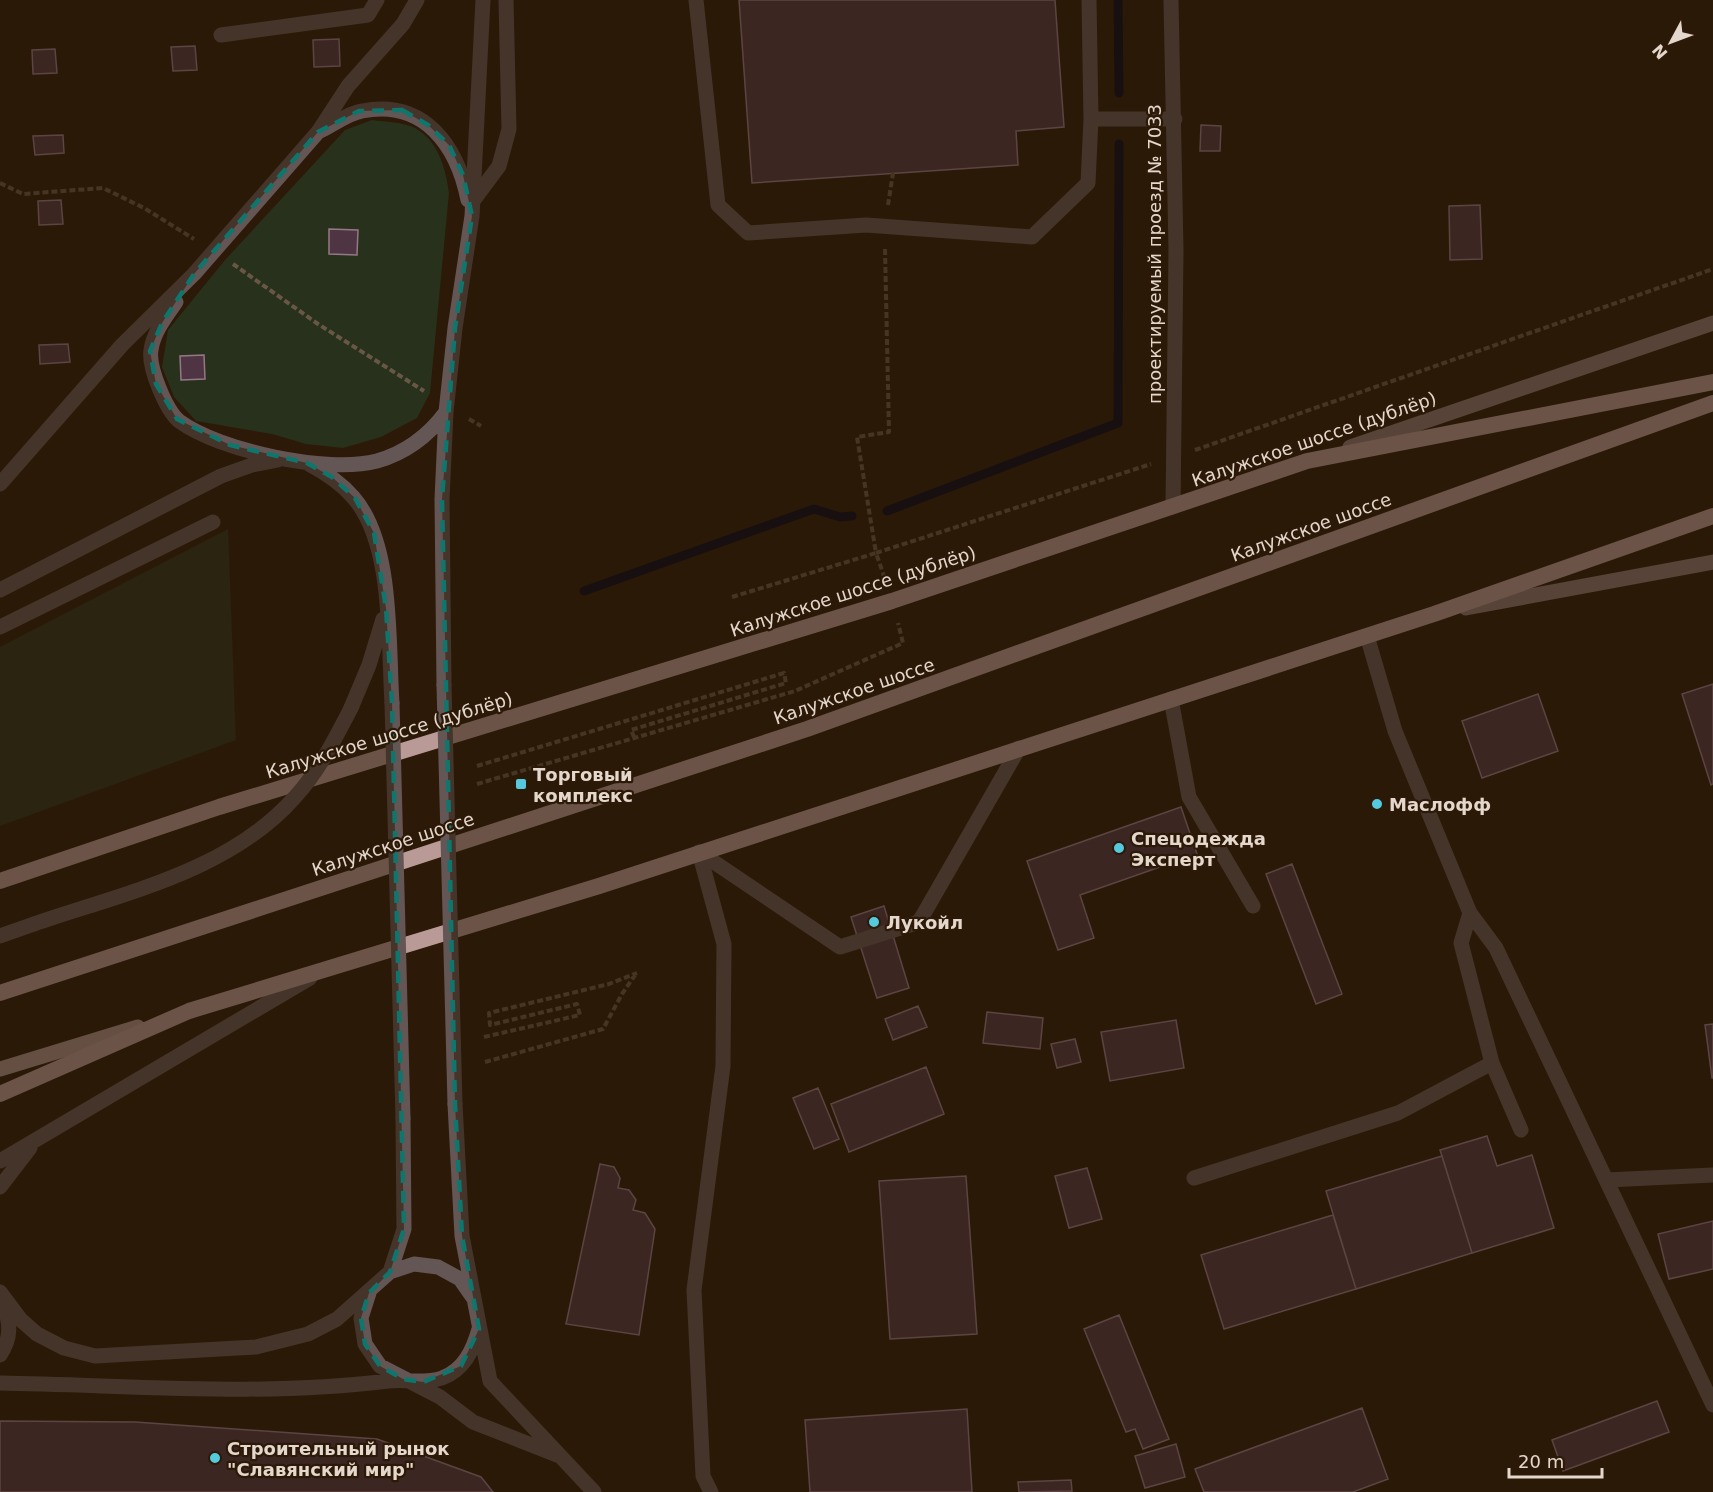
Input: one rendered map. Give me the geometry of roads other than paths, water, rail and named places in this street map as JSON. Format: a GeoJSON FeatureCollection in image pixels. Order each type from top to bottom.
{"type":"FeatureCollection","features":[{"type":"Feature","properties":{"kind":"highway"},"geometry":{"type":"LineString","coordinates":[[1307,461],[1713,382]]}},
{"type":"Feature","properties":{"kind":"highway","name":"Калужское шоссе"},"geometry":{"type":"LineString","coordinates":[[0,993],[807,729],[1713,403]]}},
{"type":"Feature","properties":{"kind":"highway","name":"Калужское шоссе (дублёр)"},"geometry":{"type":"LineString","coordinates":[[0,880],[219,807],[892,601],[1307,461]]}},
{"type":"Feature","properties":{"kind":"highway"},"geometry":{"type":"LineString","coordinates":[[0,1094],[189,1011],[599,886],[1434,614],[1713,516]]}},
{"type":"Feature","properties":{"kind":"main road","name":"Калужское шоссе (дублёр)"},"geometry":{"type":"LineString","coordinates":[[1307,461],[1713,323]]}},
{"type":"Feature","properties":{"kind":"main road"},"geometry":{"type":"LineString","coordinates":[[1434,614],[1713,562]]}},
{"type":"Feature","properties":{"kind":"main road"},"geometry":{"type":"LineString","coordinates":[[0,1069],[189,1011]]}},
{"type":"Feature","properties":{"kind":"street"},"geometry":{"type":"LineString","coordinates":[[221,34],[368,15],[377,0]]}},
{"type":"Feature","properties":{"kind":"street"},"geometry":{"type":"LineString","coordinates":[[0,484],[122,345],[194,274],[318,132],[348,86],[403,24],[417,0]]}},
{"type":"Feature","properties":{"kind":"street"},"geometry":{"type":"LineString","coordinates":[[483,0],[472,216],[455,328],[447,409],[442,499],[444,685],[455,1104],[462,1236],[490,1381],[565,1458],[594,1492]]}},
{"type":"Feature","properties":{"kind":"street"},"geometry":{"type":"LineString","coordinates":[[473,201],[499,166],[509,129],[506,0]]}},
{"type":"Feature","properties":{"kind":"street"},"geometry":{"type":"LineString","coordinates":[[696,0],[718,205],[747,233],[866,225],[1032,237],[1088,183],[1091,119],[1089,0]]}},
{"type":"Feature","properties":{"kind":"street","name":"проектируемый проезд № 7033"},"geometry":{"type":"LineString","coordinates":[[1172,0],[1175,119],[1173,507]]}},
{"type":"Feature","properties":{"kind":"street"},"geometry":{"type":"LineString","coordinates":[[318,132],[359,111],[402,110],[428,124],[449,145],[463,175],[472,216]]}},
{"type":"Feature","properties":{"kind":"street"},"geometry":{"type":"LineString","coordinates":[[1091,119],[1175,119]]}},
{"type":"Feature","properties":{"kind":"street"},"geometry":{"type":"LineString","coordinates":[[194,274],[162,323],[150,351],[156,384],[177,419],[201,434],[230,445],[284,459],[307,463],[348,465],[376,461],[406,448],[434,429],[447,409]]}},
{"type":"Feature","properties":{"kind":"street"},"geometry":{"type":"LineString","coordinates":[[0,590],[221,476],[252,465],[284,459]]}},
{"type":"Feature","properties":{"kind":"street"},"geometry":{"type":"LineString","coordinates":[[307,463],[332,477],[355,498],[374,533],[386,608],[392,703],[404,1229],[390,1272]]}},
{"type":"Feature","properties":{"kind":"street"},"geometry":{"type":"LineString","coordinates":[[0,627],[213,522]]}},
{"type":"Feature","properties":{"kind":"street"},"geometry":{"type":"LineString","coordinates":[[0,936],[176,875],[220,855],[253,834],[295,798],[325,758],[351,708],[369,665],[386,608]]}},
{"type":"Feature","properties":{"kind":"street"},"geometry":{"type":"LineString","coordinates":[[1367,636],[1395,731],[1470,913],[1496,948],[1713,1405]]}},
{"type":"Feature","properties":{"kind":"street"},"geometry":{"type":"LineString","coordinates":[[1171,699],[1189,797],[1253,906]]}},
{"type":"Feature","properties":{"kind":"street"},"geometry":{"type":"LineString","coordinates":[[699,852],[840,947],[920,922],[1019,748]]}},
{"type":"Feature","properties":{"kind":"street"},"geometry":{"type":"LineString","coordinates":[[699,852],[724,944],[723,1066],[694,1290],[703,1476],[711,1492]]}},
{"type":"Feature","properties":{"kind":"street"},"geometry":{"type":"LineString","coordinates":[[1470,913],[1461,943],[1492,1063],[1521,1130]]}},
{"type":"Feature","properties":{"kind":"street"},"geometry":{"type":"LineString","coordinates":[[0,1161],[322,970]]}},
{"type":"Feature","properties":{"kind":"street"},"geometry":{"type":"LineString","coordinates":[[1194,1178],[1398,1113],[1492,1063]]}},
{"type":"Feature","properties":{"kind":"street"},"geometry":{"type":"LineString","coordinates":[[0,1187],[39,1136]]}},
{"type":"Feature","properties":{"kind":"street"},"geometry":{"type":"LineString","coordinates":[[1606,1180],[1713,1175]]}},
{"type":"Feature","properties":{"kind":"street"},"geometry":{"type":"LineString","coordinates":[[0,1293],[21,1320],[37,1334],[64,1348],[95,1356],[255,1347],[308,1334],[337,1319],[390,1272],[414,1264],[438,1267],[460,1279],[474,1299]]}},
{"type":"Feature","properties":{"kind":"street"},"geometry":{"type":"LineString","coordinates":[[0,1293],[11,1325],[8,1341],[0,1355]]}},
{"type":"Feature","properties":{"kind":"street"},"geometry":{"type":"LineString","coordinates":[[369,1293],[361,1318],[365,1344],[380,1366],[440,1397],[473,1422],[565,1458]]}},
{"type":"Feature","properties":{"kind":"street"},"geometry":{"type":"LineString","coordinates":[[0,1383],[280,1389],[333,1388],[403,1379],[423,1382],[444,1377],[461,1366],[474,1349],[479,1329]]}},
{"type":"Feature","properties":{"kind":"waterway"},"geometry":{"type":"LineString","coordinates":[[1118,0],[1119,93]]}},
{"type":"Feature","properties":{"kind":"waterway"},"geometry":{"type":"LineString","coordinates":[[887,511],[1118,423],[1119,144]]}},
{"type":"Feature","properties":{"kind":"waterway"},"geometry":{"type":"LineString","coordinates":[[584,591],[814,509],[840,517],[852,516]]}},
{"type":"Feature","properties":{"kind":"place","name":"Торговый комплекс"},"geometry":{"type":"Point","coordinates":[521,784]}},
{"type":"Feature","properties":{"kind":"place","name":"Маслофф"},"geometry":{"type":"Point","coordinates":[1377,804]}},
{"type":"Feature","properties":{"kind":"place","name":"Спецодежда Эксперт"},"geometry":{"type":"Point","coordinates":[1119,848]}},
{"type":"Feature","properties":{"kind":"place","name":"Лукойл"},"geometry":{"type":"Point","coordinates":[874,922]}},
{"type":"Feature","properties":{"kind":"place","name":"Строительный рынок \"Славянский мир\""},"geometry":{"type":"Point","coordinates":[215,1458]}}]}
